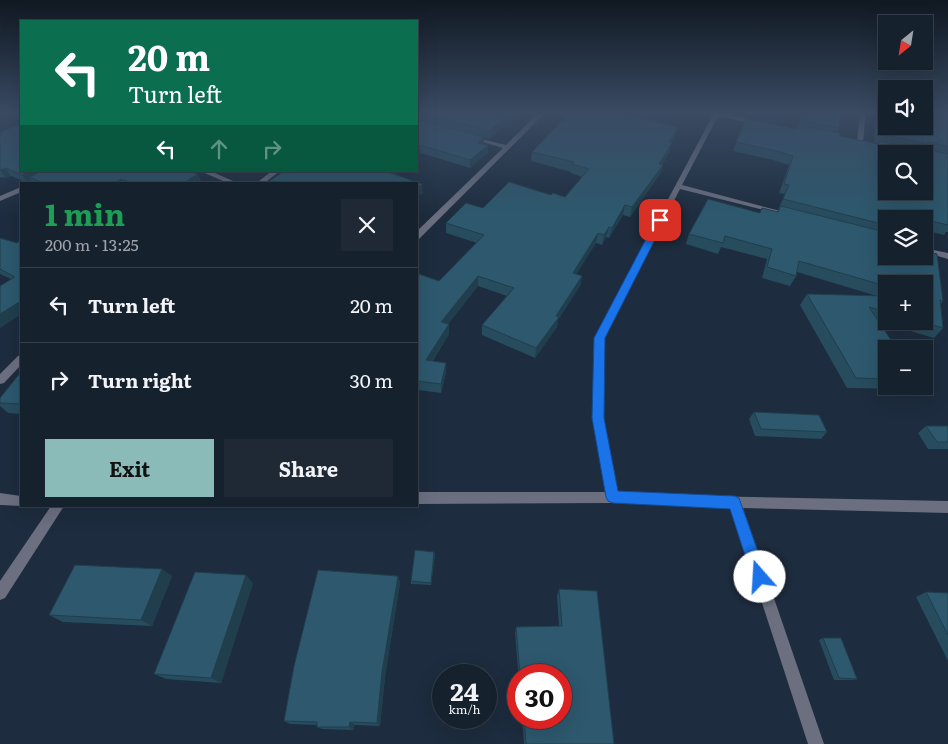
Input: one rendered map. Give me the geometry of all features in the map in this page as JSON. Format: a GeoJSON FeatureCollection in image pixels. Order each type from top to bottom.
{"type":"FeatureCollection","features":[{"type":"Feature","properties":{"kind":"street"},"geometry":{"type":"LineString","coordinates":[[418,235],[508,147]]}},
{"type":"Feature","properties":{"kind":"street"},"geometry":{"type":"LineString","coordinates":[[613,497],[598,418],[600,338],[697,147]]}},
{"type":"Feature","properties":{"kind":"street"},"geometry":{"type":"LineString","coordinates":[[205,172],[231,182]]}},
{"type":"Feature","properties":{"kind":"street"},"geometry":{"type":"LineString","coordinates":[[261,182],[276,172]]}},
{"type":"Feature","properties":{"kind":"street"},"geometry":{"type":"LineString","coordinates":[[678,186],[792,216]]}},
{"type":"Feature","properties":{"kind":"street"},"geometry":{"type":"LineString","coordinates":[[0,199],[20,189]]}},
{"type":"Feature","properties":{"kind":"street"},"geometry":{"type":"LineString","coordinates":[[858,233],[878,238]]}},
{"type":"Feature","properties":{"kind":"street"},"geometry":{"type":"LineString","coordinates":[[933,252],[948,256]]}},
{"type":"Feature","properties":{"kind":"street"},"geometry":{"type":"LineString","coordinates":[[0,380],[20,360]]}},
{"type":"Feature","properties":{"kind":"street"},"geometry":{"type":"LineString","coordinates":[[418,498],[613,497],[703,502],[948,507]]}},
{"type":"Feature","properties":{"kind":"street"},"geometry":{"type":"LineString","coordinates":[[0,499],[20,501]]}},
{"type":"Feature","properties":{"kind":"street"},"geometry":{"type":"LineString","coordinates":[[735,502],[816,744]]}},
{"type":"Feature","properties":{"kind":"street"},"geometry":{"type":"LineString","coordinates":[[0,593],[57,507]]}},
{"type":"Feature","properties":{"kind":"building"},"geometry":{"type":"Polygon","coordinates":[[[0,147],[20,147],[20,172],[27,172],[22,175],[6,168],[0,170],[0,147]]]}},
{"type":"Feature","properties":{"kind":"building"},"geometry":{"type":"Polygon","coordinates":[[[426,147],[486,147],[470,160],[426,147]]]}},
{"type":"Feature","properties":{"kind":"building"},"geometry":{"type":"Polygon","coordinates":[[[537,147],[670,147],[659,164],[663,165],[632,207],[625,205],[612,228],[609,227],[604,235],[598,233],[573,273],[582,276],[556,316],[559,317],[536,348],[482,325],[514,288],[478,276],[441,322],[449,324],[426,360],[446,363],[441,384],[418,381],[418,274],[439,281],[484,235],[446,223],[466,203],[483,208],[509,182],[551,195],[553,193],[565,197],[589,169],[572,164],[574,162],[532,152],[537,147]]]}},
{"type":"Feature","properties":{"kind":"building"},"geometry":{"type":"Polygon","coordinates":[[[758,147],[878,147],[878,200],[933,200],[933,151],[948,154],[948,225],[933,221],[933,210],[878,210],[878,223],[783,199],[789,185],[784,184],[793,156],[758,147]]]}},
{"type":"Feature","properties":{"kind":"building"},"geometry":{"type":"Polygon","coordinates":[[[39,172],[192,172],[198,174],[185,182],[129,182],[121,179],[116,182],[41,182],[27,176],[32,176],[39,172]]]}},
{"type":"Feature","properties":{"kind":"building"},"geometry":{"type":"Polygon","coordinates":[[[283,172],[388,172],[416,182],[268,182],[283,172]]]}},
{"type":"Feature","properties":{"kind":"building"},"geometry":{"type":"Polygon","coordinates":[[[708,199],[760,213],[762,208],[778,212],[781,206],[878,230],[878,265],[933,265],[933,253],[937,254],[943,301],[940,300],[943,328],[933,325],[933,275],[878,275],[878,284],[799,261],[796,276],[767,267],[772,249],[725,236],[723,243],[689,234],[708,199]]]}},
{"type":"Feature","properties":{"kind":"building"},"geometry":{"type":"Polygon","coordinates":[[[0,238],[17,243],[20,241],[20,302],[0,314],[0,286],[15,277],[0,269],[0,238]]]}},
{"type":"Feature","properties":{"kind":"building"},"geometry":{"type":"Polygon","coordinates":[[[807,294],[878,296],[878,310],[869,307],[878,320],[878,330],[884,330],[891,340],[878,340],[878,379],[856,378],[807,294]]]}},
{"type":"Feature","properties":{"kind":"building"},"geometry":{"type":"Polygon","coordinates":[[[20,373],[20,404],[0,403],[0,398],[20,373]]]}},
{"type":"Feature","properties":{"kind":"building"},"geometry":{"type":"Polygon","coordinates":[[[754,412],[819,415],[827,432],[761,429],[754,412]]]}},
{"type":"Feature","properties":{"kind":"building"},"geometry":{"type":"Polygon","coordinates":[[[926,426],[948,426],[948,442],[937,442],[926,426]]]}},
{"type":"Feature","properties":{"kind":"building"},"geometry":{"type":"Polygon","coordinates":[[[415,550],[434,552],[431,583],[411,581],[415,550]]]}},
{"type":"Feature","properties":{"kind":"building"},"geometry":{"type":"Polygon","coordinates":[[[75,565],[162,569],[141,620],[49,615],[75,565]]]}},
{"type":"Feature","properties":{"kind":"building"},"geometry":{"type":"Polygon","coordinates":[[[318,570],[398,576],[382,672],[377,723],[350,722],[349,727],[317,727],[317,722],[284,721],[294,666],[318,570]]]}},
{"type":"Feature","properties":{"kind":"building"},"geometry":{"type":"Polygon","coordinates":[[[195,572],[246,575],[211,678],[154,674],[195,572]]]}},
{"type":"Feature","properties":{"kind":"building"},"geometry":{"type":"Polygon","coordinates":[[[559,589],[597,591],[614,744],[526,744],[525,729],[572,729],[572,664],[519,664],[516,627],[562,626],[559,589]]]}},
{"type":"Feature","properties":{"kind":"building"},"geometry":{"type":"Polygon","coordinates":[[[926,592],[948,593],[948,635],[926,592]]]}},
{"type":"Feature","properties":{"kind":"building"},"geometry":{"type":"Polygon","coordinates":[[[823,638],[841,638],[857,679],[839,678],[823,638]]]}},
{"type":"Feature","properties":{"kind":"route"},"geometry":{"type":"LineString","coordinates":[[660,220],[600,338],[598,418],[613,497],[735,502],[760,577]]}}]}
